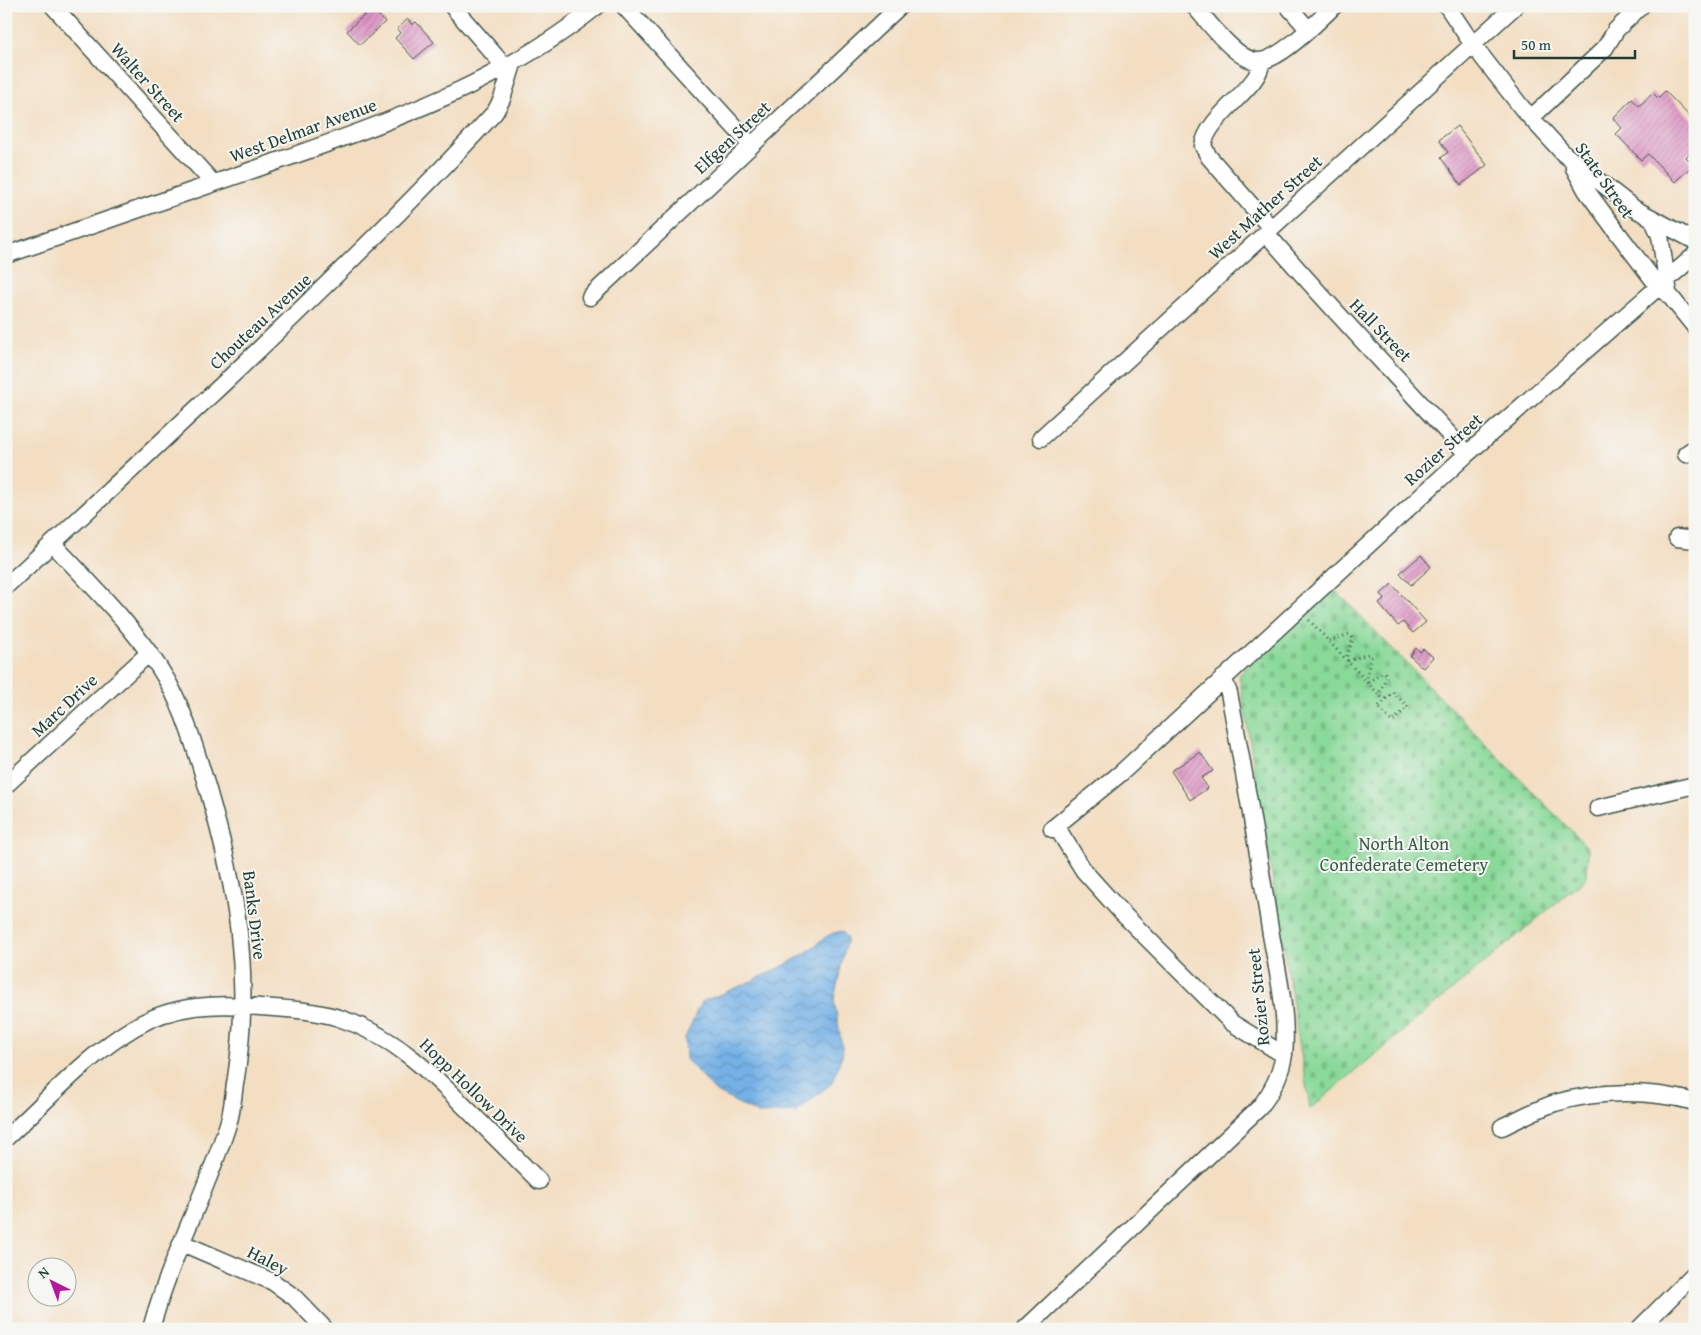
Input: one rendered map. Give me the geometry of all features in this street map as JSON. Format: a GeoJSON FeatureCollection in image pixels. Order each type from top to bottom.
{"type":"FeatureCollection","features":[{"type":"Feature","properties":{"kind":"street","name":"Walter Street"},"geometry":{"type":"LineString","coordinates":[[53,6],[213,183]]}},
{"type":"Feature","properties":{"kind":"street"},"geometry":{"type":"LineString","coordinates":[[452,6],[509,66]]}},
{"type":"Feature","properties":{"kind":"street","name":"West Delmar Avenue"},"geometry":{"type":"LineString","coordinates":[[6,255],[332,142],[415,110],[464,89],[509,66],[597,6]]}},
{"type":"Feature","properties":{"kind":"street"},"geometry":{"type":"LineString","coordinates":[[624,6],[751,145]]}},
{"type":"Feature","properties":{"kind":"street","name":"Elfgen Street"},"geometry":{"type":"LineString","coordinates":[[590,297],[900,6]]}},
{"type":"Feature","properties":{"kind":"street"},"geometry":{"type":"LineString","coordinates":[[1194,6],[1239,53],[1248,59],[1261,61],[1282,52],[1334,6]]}},
{"type":"Feature","properties":{"kind":"street"},"geometry":{"type":"LineString","coordinates":[[1288,6],[1308,29]]}},
{"type":"Feature","properties":{"kind":"street","name":"State Street"},"geometry":{"type":"LineString","coordinates":[[1447,6],[1473,45],[1531,118],[1570,159],[1596,205],[1665,287],[1695,328]]}},
{"type":"Feature","properties":{"kind":"street","name":"West Mather Street"},"geometry":{"type":"LineString","coordinates":[[1041,438],[1515,6]]}},
{"type":"Feature","properties":{"kind":"street"},"geometry":{"type":"LineString","coordinates":[[1531,118],[1606,48],[1616,30],[1641,6]]}},
{"type":"Feature","properties":{"kind":"street","name":"Hall Street"},"geometry":{"type":"LineString","coordinates":[[1261,61],[1256,78],[1218,118],[1208,133],[1203,146],[1209,157],[1312,287],[1388,366],[1467,454]]}},
{"type":"Feature","properties":{"kind":"street","name":"Chouteau Avenue"},"geometry":{"type":"LineString","coordinates":[[6,586],[53,544],[369,244],[426,187],[495,112],[502,99],[509,66]]}},
{"type":"Feature","properties":{"kind":"street"},"geometry":{"type":"LineString","coordinates":[[1570,159],[1635,209],[1695,241]]}},
{"type":"Feature","properties":{"kind":"street"},"geometry":{"type":"LineString","coordinates":[[1652,218],[1660,236],[1665,287]]}},
{"type":"Feature","properties":{"kind":"street","name":"Rozier Street"},"geometry":{"type":"LineString","coordinates":[[1284,1056],[1232,1023],[1120,911],[1084,871],[1054,827],[1121,773],[1467,454],[1665,287],[1695,255]]}},
{"type":"Feature","properties":{"kind":"street"},"geometry":{"type":"LineString","coordinates":[[1677,538],[1695,540]]}},
{"type":"Feature","properties":{"kind":"street","name":"Banks Drive"},"geometry":{"type":"LineString","coordinates":[[53,544],[122,619],[149,653],[168,683],[184,718],[227,856],[236,901],[243,1005],[240,1052],[229,1123],[151,1329]]}},
{"type":"Feature","properties":{"kind":"street","name":"Marc Drive"},"geometry":{"type":"LineString","coordinates":[[6,785],[149,653]]}},
{"type":"Feature","properties":{"kind":"street","name":"Rozier Street"},"geometry":{"type":"LineString","coordinates":[[1025,1329],[1259,1108],[1270,1095],[1279,1077],[1284,1056],[1285,1034],[1280,991],[1253,817],[1229,693],[1223,678]]}},
{"type":"Feature","properties":{"kind":"street"},"geometry":{"type":"LineString","coordinates":[[1598,808],[1695,785]]}},
{"type":"Feature","properties":{"kind":"street","name":"Hopp Hollow Drive"},"geometry":{"type":"LineString","coordinates":[[6,1138],[113,1040],[138,1026],[186,1008],[211,1004],[243,1005],[314,1011],[338,1018],[385,1038],[426,1068],[539,1181]]}},
{"type":"Feature","properties":{"kind":"street"},"geometry":{"type":"LineString","coordinates":[[1502,1127],[1553,1104],[1604,1094],[1639,1093],[1671,1096],[1695,1102]]}},
{"type":"Feature","properties":{"kind":"street","name":"Haley"},"geometry":{"type":"LineString","coordinates":[[182,1243],[273,1282],[294,1297],[325,1329]]}},
{"type":"Feature","properties":{"kind":"street"},"geometry":{"type":"LineString","coordinates":[[1640,1329],[1695,1274]]}},
{"type":"Feature","properties":{"kind":"path"},"geometry":{"type":"LineString","coordinates":[[1298,609],[1384,700]]}},
{"type":"Feature","properties":{"kind":"path"},"geometry":{"type":"LineString","coordinates":[[1329,641],[1350,634],[1353,638],[1347,660]]}},
{"type":"Feature","properties":{"kind":"path"},"geometry":{"type":"LineString","coordinates":[[1347,660],[1368,654],[1371,657],[1367,682]]}},
{"type":"Feature","properties":{"kind":"path"},"geometry":{"type":"LineString","coordinates":[[1367,682],[1384,672],[1387,675],[1379,694]]}},
{"type":"Feature","properties":{"kind":"path"},"geometry":{"type":"LineString","coordinates":[[1393,692],[1408,707],[1392,722],[1378,707],[1384,700],[1393,692]]}},
{"type":"Feature","properties":{"kind":"green space","name":"North Alton Confederate Cemetery"},"geometry":{"type":"Polygon","coordinates":[[[1332,587],[1588,848],[1587,877],[1310,1109],[1239,675],[1332,587]]]}},
{"type":"Feature","properties":{"kind":"water"},"geometry":{"type":"Polygon","coordinates":[[[842,931],[847,938],[834,1000],[843,1052],[832,1083],[796,1112],[758,1114],[715,1091],[686,1059],[685,1038],[701,1002],[781,967],[807,952],[825,937],[842,931]]]}},
{"type":"Feature","properties":{"kind":"building"},"geometry":{"type":"Polygon","coordinates":[[[372,8],[385,22],[360,45],[347,31],[372,8]]]}},
{"type":"Feature","properties":{"kind":"building"},"geometry":{"type":"Polygon","coordinates":[[[408,19],[412,25],[416,22],[434,42],[414,59],[395,38],[400,33],[397,29],[408,19]]]}},
{"type":"Feature","properties":{"kind":"building"},"geometry":{"type":"Polygon","coordinates":[[[1665,91],[1695,122],[1695,149],[1686,157],[1693,165],[1675,182],[1648,154],[1641,160],[1616,134],[1622,128],[1613,118],[1632,99],[1639,106],[1653,93],[1658,98],[1665,91]]]}},
{"type":"Feature","properties":{"kind":"building"},"geometry":{"type":"Polygon","coordinates":[[[1457,126],[1487,165],[1461,185],[1441,158],[1448,152],[1439,140],[1457,126]]]}},
{"type":"Feature","properties":{"kind":"building"},"geometry":{"type":"Polygon","coordinates":[[[1421,555],[1431,567],[1411,585],[1400,573],[1421,555]]]}},
{"type":"Feature","properties":{"kind":"building"},"geometry":{"type":"Polygon","coordinates":[[[1392,584],[1426,622],[1413,633],[1403,622],[1398,626],[1379,604],[1385,599],[1381,594],[1392,584]]]}},
{"type":"Feature","properties":{"kind":"building"},"geometry":{"type":"Polygon","coordinates":[[[1416,648],[1420,652],[1423,649],[1433,657],[1423,668],[1410,656],[1416,648]]]}},
{"type":"Feature","properties":{"kind":"building"},"geometry":{"type":"Polygon","coordinates":[[[1200,752],[1213,771],[1201,778],[1208,788],[1190,800],[1171,771],[1200,752]]]}}]}
